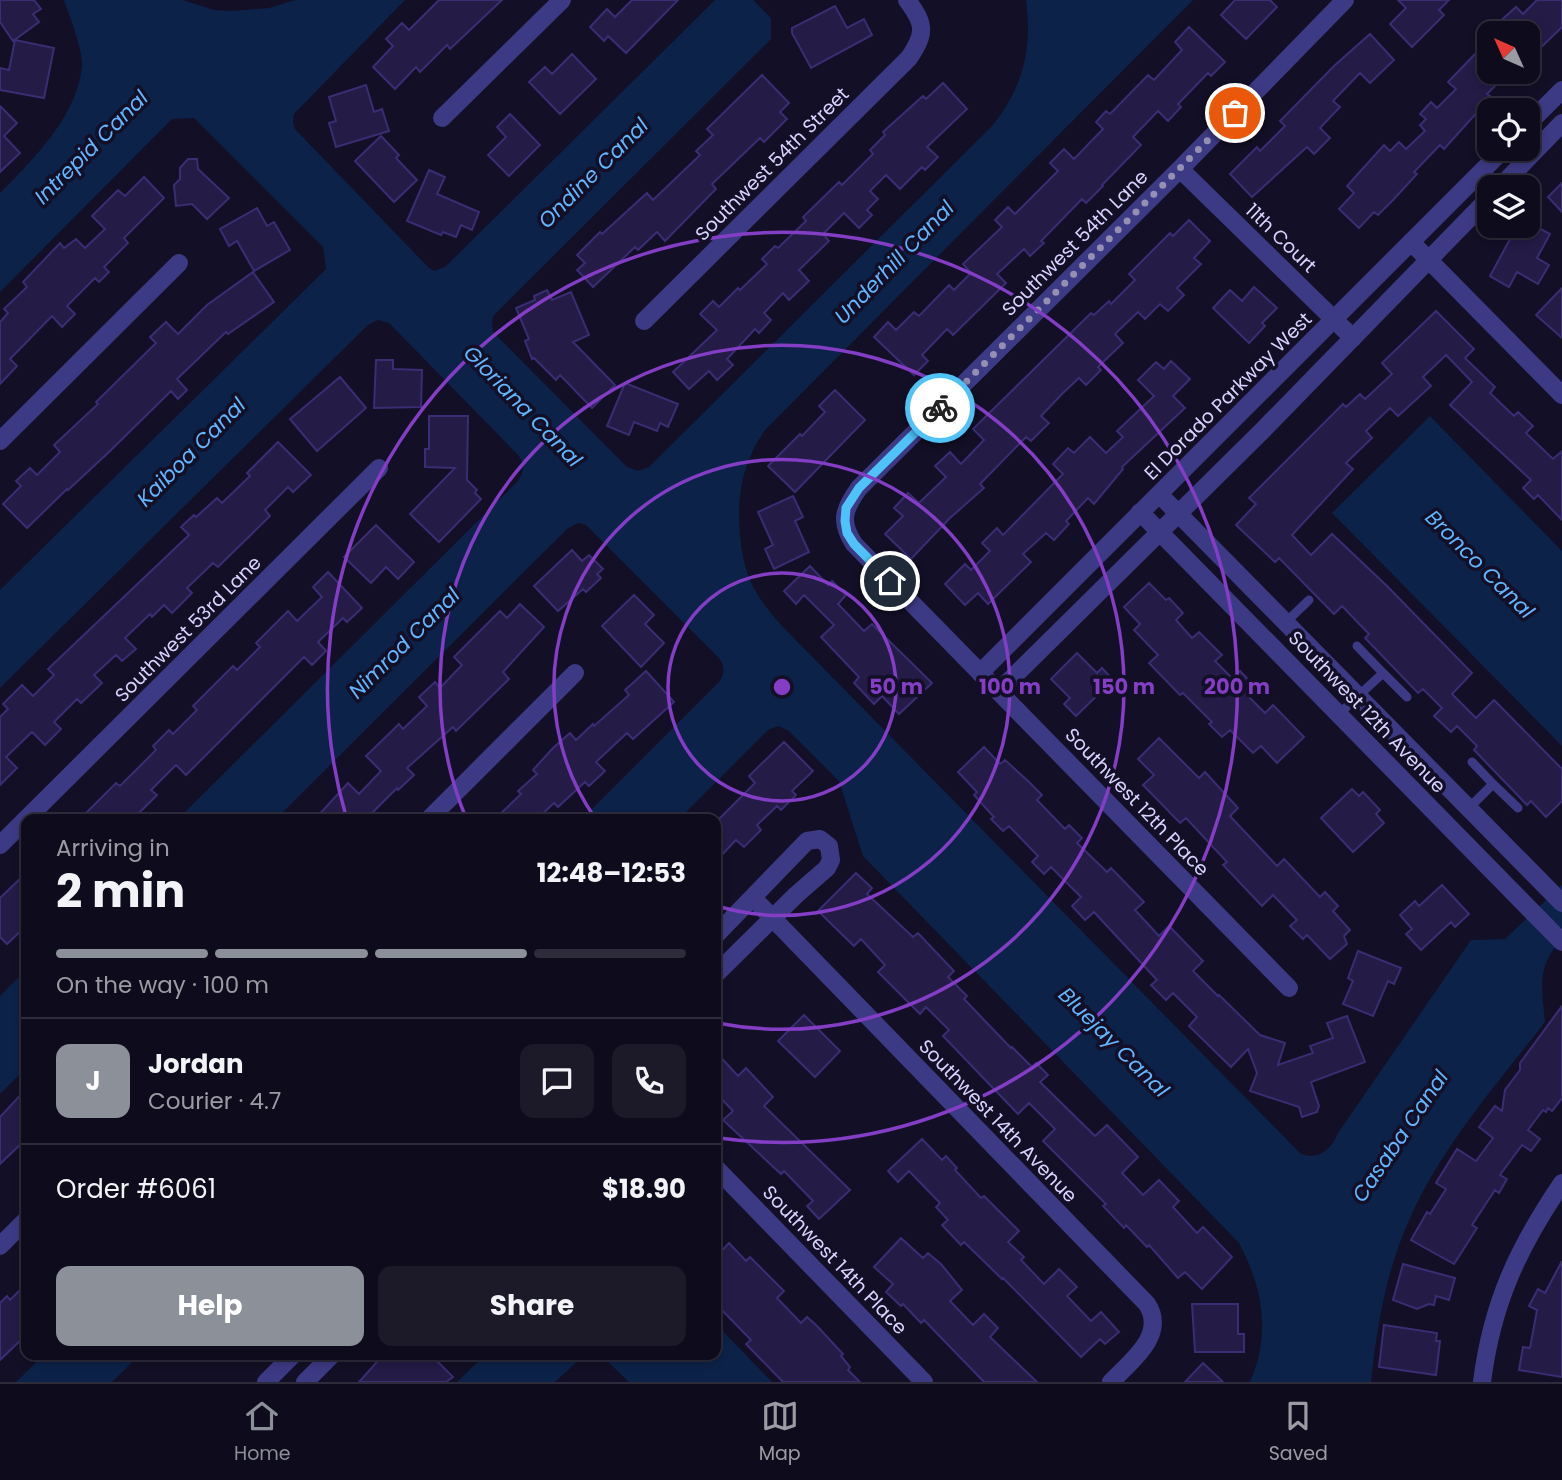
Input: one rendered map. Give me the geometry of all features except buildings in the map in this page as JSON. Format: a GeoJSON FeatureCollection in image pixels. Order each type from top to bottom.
{"type":"FeatureCollection","features":[{"type":"Feature","properties":{"kind":"street"},"geometry":{"type":"LineString","coordinates":[[442,118],[562,0]]}},
{"type":"Feature","properties":{"kind":"street","name":"Southwest 54th Street"},"geometry":{"type":"LineString","coordinates":[[644,321],[909,58],[923,31],[917,13],[907,0]]}},
{"type":"Feature","properties":{"kind":"street","name":"Southwest 54th Lane"},"geometry":{"type":"LineString","coordinates":[[845,521],[846,508],[859,488],[1180,169],[1345,0]]}},
{"type":"Feature","properties":{"kind":"street"},"geometry":{"type":"LineString","coordinates":[[1540,112],[1562,90]]}},
{"type":"Feature","properties":{"kind":"street"},"geometry":{"type":"LineString","coordinates":[[1512,175],[1562,123]]}},
{"type":"Feature","properties":{"kind":"street","name":"El Dorado Parkway West"},"geometry":{"type":"LineString","coordinates":[[980,673],[1492,161]]}},
{"type":"Feature","properties":{"kind":"street","name":"11th Court"},"geometry":{"type":"LineString","coordinates":[[1180,169],[1353,338]]}},
{"type":"Feature","properties":{"kind":"street"},"geometry":{"type":"LineString","coordinates":[[999,691],[1477,210]]}},
{"type":"Feature","properties":{"kind":"street"},"geometry":{"type":"LineString","coordinates":[[1411,242],[1562,395]]}},
{"type":"Feature","properties":{"kind":"street"},"geometry":{"type":"LineString","coordinates":[[0,441],[179,263]]}},
{"type":"Feature","properties":{"kind":"street","name":"Southwest 53rd Lane"},"geometry":{"type":"LineString","coordinates":[[31,814],[379,468]]}},
{"type":"Feature","properties":{"kind":"street","name":"Southwest 12th Avenue"},"geometry":{"type":"LineString","coordinates":[[1159,494],[1562,903]]}},
{"type":"Feature","properties":{"kind":"street","name":"Southwest 12th Avenue"},"geometry":{"type":"LineString","coordinates":[[1140,512],[1562,942]]}},
{"type":"Feature","properties":{"kind":"street","name":"Southwest 12th Place"},"geometry":{"type":"LineString","coordinates":[[845,521],[847,533],[854,544],[1289,988]]}},
{"type":"Feature","properties":{"kind":"street"},"geometry":{"type":"LineString","coordinates":[[434,814],[575,673]]}},
{"type":"Feature","properties":{"kind":"street","name":"Southwest 53rd Lane"},"geometry":{"type":"LineString","coordinates":[[0,845],[21,824]]}},
{"type":"Feature","properties":{"kind":"street"},"geometry":{"type":"LineString","coordinates":[[721,930],[807,841],[815,838],[825,842],[831,855],[827,868],[721,969]]}},
{"type":"Feature","properties":{"kind":"street","name":"Southwest 14th Avenue"},"geometry":{"type":"LineString","coordinates":[[753,898],[1153,1312],[1150,1339],[1111,1382]]}},
{"type":"Feature","properties":{"kind":"street","name":"Southwest 14th Place"},"geometry":{"type":"LineString","coordinates":[[721,1173],[924,1382]]}},
{"type":"Feature","properties":{"kind":"street"},"geometry":{"type":"LineString","coordinates":[[1482,1382],[1490,1338],[1506,1280],[1522,1245],[1562,1183]]}},
{"type":"Feature","properties":{"kind":"street"},"geometry":{"type":"LineString","coordinates":[[0,1246],[21,1225]]}},
{"type":"Feature","properties":{"kind":"street"},"geometry":{"type":"LineString","coordinates":[[266,1382],[288,1360]]}},
{"type":"Feature","properties":{"kind":"street"},"geometry":{"type":"LineString","coordinates":[[306,1382],[322,1360]]}},
{"type":"Feature","properties":{"kind":"lane"},"geometry":{"type":"LineString","coordinates":[[1285,623],[1308,600]]}},
{"type":"Feature","properties":{"kind":"lane"},"geometry":{"type":"LineString","coordinates":[[1357,646],[1407,697]]}},
{"type":"Feature","properties":{"kind":"lane"},"geometry":{"type":"LineString","coordinates":[[1339,714],[1383,673]]}},
{"type":"Feature","properties":{"kind":"lane"},"geometry":{"type":"LineString","coordinates":[[1472,762],[1518,808]]}},
{"type":"Feature","properties":{"kind":"lane"},"geometry":{"type":"LineString","coordinates":[[1469,808],[1493,784]]}},
{"type":"Feature","properties":{"kind":"water"},"geometry":{"type":"Polygon","coordinates":[[[64,0],[183,0],[214,10],[231,11],[269,8],[295,0],[405,0],[294,114],[293,122],[295,129],[434,271],[445,267],[715,0],[753,0],[771,18],[771,39],[493,316],[493,332],[627,467],[638,471],[649,467],[993,125],[1012,95],[1023,66],[1028,35],[1026,0],[1193,0],[765,430],[750,457],[742,484],[739,513],[741,544],[752,585],[781,625],[1300,1153],[1312,1156],[1328,1149],[1471,940],[1505,939],[1562,885],[1562,940],[1544,968],[1545,1022],[1455,1140],[1411,1216],[1395,1255],[1384,1297],[1371,1382],[1250,1382],[1261,1346],[1261,1311],[1254,1277],[1239,1243],[863,856],[839,781],[789,731],[778,726],[768,730],[684,814],[587,814],[719,682],[723,670],[719,658],[586,525],[578,523],[567,529],[281,814],[183,814],[518,481],[522,474],[523,465],[518,455],[389,323],[378,320],[368,325],[0,688],[0,590],[326,269],[323,247],[194,118],[172,119],[0,292],[0,193],[40,151],[73,100],[82,63],[64,0]]]}},
{"type":"Feature","properties":{"kind":"water","name":"Bronco Canal"},"geometry":{"type":"Polygon","coordinates":[[[1430,416],[1562,551],[1562,746],[1332,513],[1430,416]]]}},
{"type":"Feature","properties":{"kind":"water"},"geometry":{"type":"Polygon","coordinates":[[[21,975],[21,1073],[0,1094],[0,996],[21,975]]]}},
{"type":"Feature","properties":{"kind":"water"},"geometry":{"type":"Polygon","coordinates":[[[721,1329],[772,1382],[629,1382],[606,1360],[721,1360],[721,1329]]]}},
{"type":"Feature","properties":{"kind":"water"},"geometry":{"type":"Polygon","coordinates":[[[39,1360],[135,1360],[112,1382],[16,1382],[39,1360]]]}},
{"type":"Feature","properties":{"kind":"water"},"geometry":{"type":"Polygon","coordinates":[[[480,1360],[579,1360],[555,1382],[457,1382],[480,1360]]]}},
{"type":"Feature","properties":{"kind":"way so far"},"geometry":{"type":"LineString","coordinates":[[940,408],[1235,113]]}},
{"type":"Feature","properties":{"kind":"route"},"geometry":{"type":"LineString","coordinates":[[890,581],[854,544],[847,533],[846,508],[859,488],[940,408]]}},
{"type":"Feature","properties":{"kind":"water label","name":"Intrepid Canal"},"geometry":{"type":"Point","coordinates":[91,147]}},
{"type":"Feature","properties":{"kind":"water label","name":"Ondine Canal"},"geometry":{"type":"Point","coordinates":[593,173]}},
{"type":"Feature","properties":{"kind":"water label","name":"Underhill Canal"},"geometry":{"type":"Point","coordinates":[894,262]}},
{"type":"Feature","properties":{"kind":"water label","name":"Gloriana Canal"},"geometry":{"type":"Point","coordinates":[523,406]}},
{"type":"Feature","properties":{"kind":"water label","name":"Kaiboa Canal"},"geometry":{"type":"Point","coordinates":[191,452]}},
{"type":"Feature","properties":{"kind":"water label","name":"Nimrod Canal"},"geometry":{"type":"Point","coordinates":[404,643]}},
{"type":"Feature","properties":{"kind":"water label","name":"Bluejay Canal"},"geometry":{"type":"Point","coordinates":[1114,1042]}},
{"type":"Feature","properties":{"kind":"water label","name":"Casaba Canal"},"geometry":{"type":"Point","coordinates":[1400,1136]}}]}
